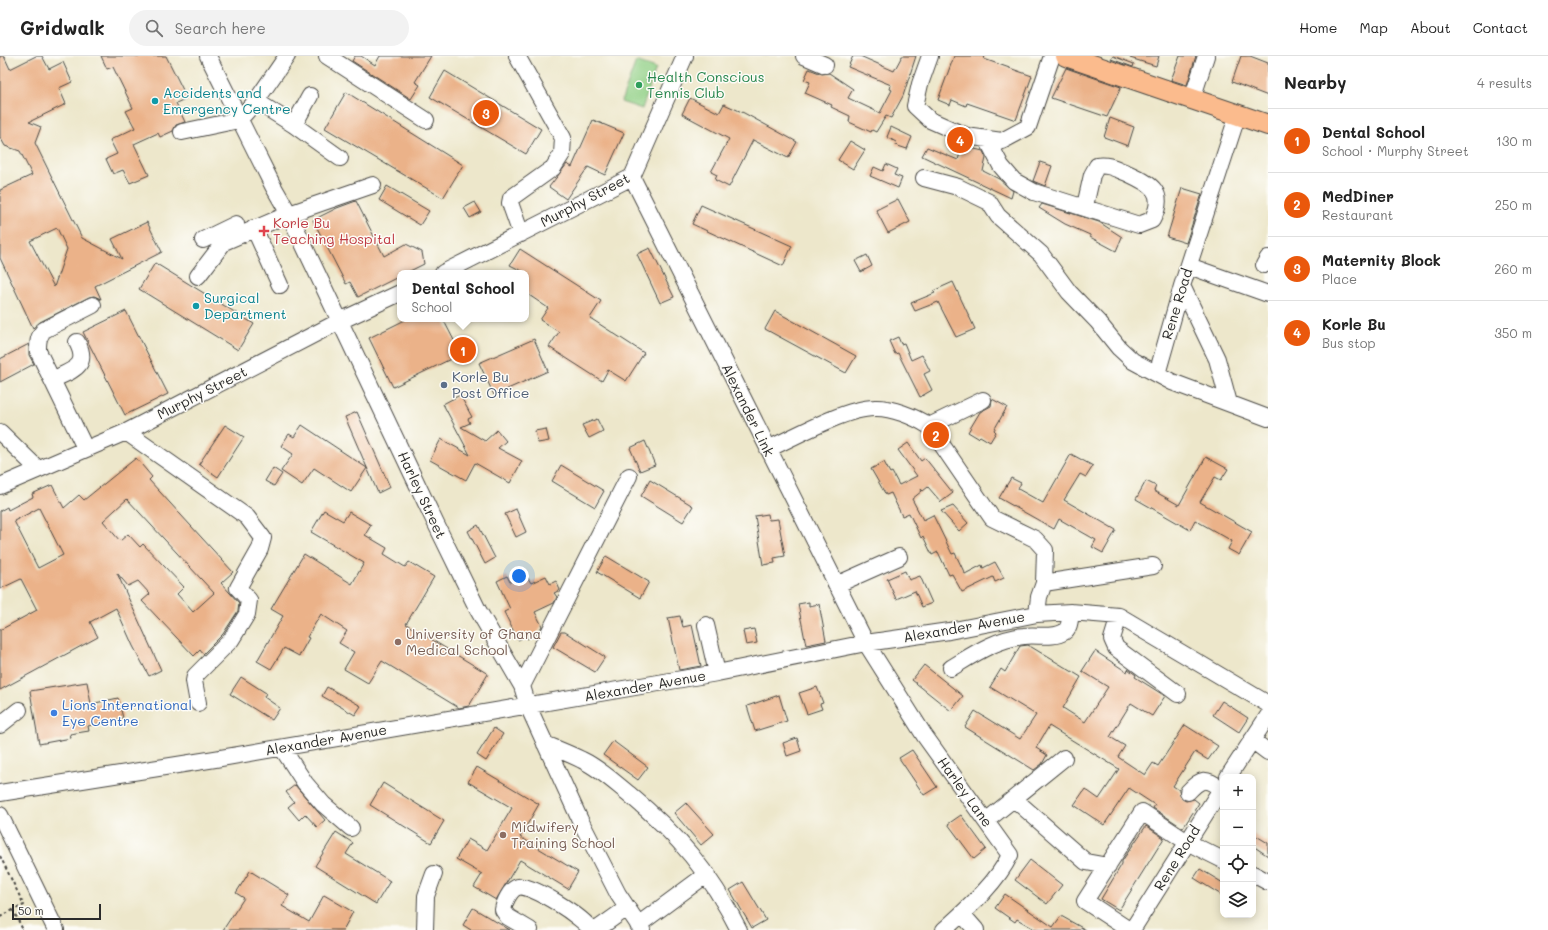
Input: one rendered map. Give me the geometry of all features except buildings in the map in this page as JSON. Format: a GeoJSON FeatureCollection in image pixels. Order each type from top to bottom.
{"type":"FeatureCollection","features":[{"type":"Feature","properties":{"kind":"main road"},"geometry":{"type":"LineString","coordinates":[[1066,56],[1268,125]]}},
{"type":"Feature","properties":{"kind":"street","name":"Harley Street"},"geometry":{"type":"LineString","coordinates":[[208,56],[289,214],[475,603],[522,686],[528,706],[580,820],[618,894],[640,928]]}},
{"type":"Feature","properties":{"kind":"street"},"geometry":{"type":"LineString","coordinates":[[182,132],[240,120],[256,101],[287,56]]}},
{"type":"Feature","properties":{"kind":"street"},"geometry":{"type":"LineString","coordinates":[[327,56],[426,120]]}},
{"type":"Feature","properties":{"kind":"street"},"geometry":{"type":"LineString","coordinates":[[517,56],[563,138],[562,154],[553,168],[511,198],[510,203],[521,234]]}},
{"type":"Feature","properties":{"kind":"street","name":"Murphy Street"},"geometry":{"type":"LineString","coordinates":[[449,270],[632,177],[684,56]]}},
{"type":"Feature","properties":{"kind":"street"},"geometry":{"type":"LineString","coordinates":[[804,56],[825,64]]}},
{"type":"Feature","properties":{"kind":"street"},"geometry":{"type":"LineString","coordinates":[[930,56],[920,84],[915,106],[930,120],[966,136],[1002,141],[1028,127],[1052,56]]}},
{"type":"Feature","properties":{"kind":"street"},"geometry":{"type":"LineString","coordinates":[[1192,99],[1206,56]]}},
{"type":"Feature","properties":{"kind":"street"},"geometry":{"type":"LineString","coordinates":[[294,125],[310,96]]}},
{"type":"Feature","properties":{"kind":"street"},"geometry":{"type":"LineString","coordinates":[[256,101],[294,125],[340,158]]}},
{"type":"Feature","properties":{"kind":"street","name":"Rene Road"},"geometry":{"type":"LineString","coordinates":[[1157,374],[1182,286],[1238,114]]}},
{"type":"Feature","properties":{"kind":"street"},"geometry":{"type":"LineString","coordinates":[[987,139],[1001,166],[1014,181],[1034,192],[1085,206],[1139,225],[1152,220],[1158,210],[1158,197],[1155,189],[1145,181],[1106,165],[1097,166],[1092,175],[1085,206]]}},
{"type":"Feature","properties":{"kind":"street","name":"Alexander Link"},"geometry":{"type":"LineString","coordinates":[[632,177],[866,643]]}},
{"type":"Feature","properties":{"kind":"street"},"geometry":{"type":"LineString","coordinates":[[924,178],[958,187],[988,202],[998,216],[1041,254],[1069,292],[1098,322],[1119,348],[1133,361],[1157,374],[1206,396],[1262,415],[1268,429]]}},
{"type":"Feature","properties":{"kind":"street"},"geometry":{"type":"LineString","coordinates":[[204,240],[252,223],[289,214],[373,185]]}},
{"type":"Feature","properties":{"kind":"street"},"geometry":{"type":"LineString","coordinates":[[198,276],[224,242],[252,223]]}},
{"type":"Feature","properties":{"kind":"street"},"geometry":{"type":"LineString","coordinates":[[252,223],[280,284]]}},
{"type":"Feature","properties":{"kind":"street"},"geometry":{"type":"LineString","coordinates":[[1189,266],[1268,294]]}},
{"type":"Feature","properties":{"kind":"street"},"geometry":{"type":"LineString","coordinates":[[1182,286],[1217,359],[1229,403]]}},
{"type":"Feature","properties":{"kind":"street","name":"Murphy Street"},"geometry":{"type":"LineString","coordinates":[[0,486],[85,448],[126,432],[340,321],[397,295]]}},
{"type":"Feature","properties":{"kind":"street"},"geometry":{"type":"LineString","coordinates":[[85,448],[38,351],[39,337],[44,330],[93,305]]}},
{"type":"Feature","properties":{"kind":"street"},"geometry":{"type":"LineString","coordinates":[[52,380],[80,365],[82,351],[77,342]]}},
{"type":"Feature","properties":{"kind":"street"},"geometry":{"type":"LineString","coordinates":[[929,426],[983,400]]}},
{"type":"Feature","properties":{"kind":"street"},"geometry":{"type":"LineString","coordinates":[[768,449],[842,415],[874,408],[912,417],[929,426],[992,518],[1035,539],[1046,550],[1044,583],[1039,597],[1037,614]]}},
{"type":"Feature","properties":{"kind":"street"},"geometry":{"type":"LineString","coordinates":[[0,432],[38,469]]}},
{"type":"Feature","properties":{"kind":"street"},"geometry":{"type":"LineString","coordinates":[[126,432],[247,517],[263,538],[260,549],[238,588],[250,600],[246,614],[231,640],[195,676],[194,681],[198,703]]}},
{"type":"Feature","properties":{"kind":"street"},"geometry":{"type":"LineString","coordinates":[[522,686],[629,476]]}},
{"type":"Feature","properties":{"kind":"street"},"geometry":{"type":"LineString","coordinates":[[836,585],[899,557]]}},
{"type":"Feature","properties":{"kind":"street"},"geometry":{"type":"LineString","coordinates":[[1044,583],[1152,566]]}},
{"type":"Feature","properties":{"kind":"street"},"geometry":{"type":"LineString","coordinates":[[951,668],[997,642],[1024,636],[1056,635],[1064,632],[1069,626],[1071,612]]}},
{"type":"Feature","properties":{"kind":"street","name":"Alexander Avenue"},"geometry":{"type":"LineString","coordinates":[[0,793],[282,748],[528,706],[717,673],[866,643],[949,631],[1037,614],[1071,612],[1119,616],[1268,704]]}},
{"type":"Feature","properties":{"kind":"street"},"geometry":{"type":"LineString","coordinates":[[1119,616],[1112,639],[1116,648],[1178,694]]}},
{"type":"Feature","properties":{"kind":"street"},"geometry":{"type":"LineString","coordinates":[[706,625],[717,673]]}},
{"type":"Feature","properties":{"kind":"street","name":"Harley Lane"},"geometry":{"type":"LineString","coordinates":[[866,643],[924,735],[1010,855],[1004,869],[962,914],[944,930]]}},
{"type":"Feature","properties":{"kind":"street"},"geometry":{"type":"LineString","coordinates":[[0,725],[19,710]]}},
{"type":"Feature","properties":{"kind":"street","name":"Rene Road"},"geometry":{"type":"LineString","coordinates":[[1230,774],[1268,716]]}},
{"type":"Feature","properties":{"kind":"street"},"geometry":{"type":"LineString","coordinates":[[1252,740],[1268,752]]}},
{"type":"Feature","properties":{"kind":"street"},"geometry":{"type":"LineString","coordinates":[[545,744],[583,760],[614,781],[655,816],[685,846],[707,874],[727,906],[739,930]]}},
{"type":"Feature","properties":{"kind":"street"},"geometry":{"type":"LineString","coordinates":[[282,748],[323,804],[350,828]]}},
{"type":"Feature","properties":{"kind":"street"},"geometry":{"type":"LineString","coordinates":[[986,821],[1064,758]]}},
{"type":"Feature","properties":{"kind":"street"},"geometry":{"type":"LineString","coordinates":[[1188,792],[1198,782],[1205,780],[1220,783]]}},
{"type":"Feature","properties":{"kind":"street","name":"Rene Road"},"geometry":{"type":"LineString","coordinates":[[1130,930],[1220,790]]}},
{"type":"Feature","properties":{"kind":"street"},"geometry":{"type":"LineString","coordinates":[[1014,799],[1086,862],[1108,866]]}},
{"type":"Feature","properties":{"kind":"street"},"geometry":{"type":"LineString","coordinates":[[1130,930],[1085,901],[1142,812],[1187,842],[1220,858]]}},
{"type":"Feature","properties":{"kind":"street"},"geometry":{"type":"LineString","coordinates":[[0,815],[56,930]]}},
{"type":"Feature","properties":{"kind":"street"},"geometry":{"type":"LineString","coordinates":[[424,930],[426,896],[434,874]]}},
{"type":"Feature","properties":{"kind":"street"},"geometry":{"type":"LineString","coordinates":[[640,928],[707,874]]}},
{"type":"Feature","properties":{"kind":"street"},"geometry":{"type":"LineString","coordinates":[[1256,876],[1268,882]]}},
{"type":"Feature","properties":{"kind":"street"},"geometry":{"type":"LineString","coordinates":[[530,930],[508,917],[503,910],[504,904],[513,890],[518,887],[529,887],[588,924],[591,930]]}},
{"type":"Feature","properties":{"kind":"street"},"geometry":{"type":"LineString","coordinates":[[596,930],[627,908]]}},
{"type":"Feature","properties":{"kind":"street"},"geometry":{"type":"LineString","coordinates":[[962,914],[976,930]]}},
{"type":"Feature","properties":{"kind":"path"},"geometry":{"type":"LineString","coordinates":[[0,856],[24,905],[0,917]]}},
{"type":"Feature","properties":{"kind":"path"},"geometry":{"type":"LineString","coordinates":[[13,910],[23,930]]}},
{"type":"Feature","properties":{"kind":"green space","name":"Health Conscious Tennis Club"},"geometry":{"type":"Polygon","coordinates":[[[636,61],[656,68],[642,109],[621,102],[636,61]]]}},
{"type":"Feature","properties":{"kind":"place","name":"Health Conscious Tennis Club"},"geometry":{"type":"Point","coordinates":[639,85]}},
{"type":"Feature","properties":{"kind":"place","name":"Accidents and Emergency Centre"},"geometry":{"type":"Point","coordinates":[155,101]}},
{"type":"Feature","properties":{"kind":"place","name":"Maternity Block"},"geometry":{"type":"Point","coordinates":[486,113]}},
{"type":"Feature","properties":{"kind":"place","name":"Korle Bu"},"geometry":{"type":"Point","coordinates":[960,140]}},
{"type":"Feature","properties":{"kind":"place","name":"Korle Bu Teaching Hospital"},"geometry":{"type":"Point","coordinates":[264,231]}},
{"type":"Feature","properties":{"kind":"place","name":"Surgical Department"},"geometry":{"type":"Point","coordinates":[196,306]}},
{"type":"Feature","properties":{"kind":"place","name":"Dental School"},"geometry":{"type":"Point","coordinates":[463,350]}},
{"type":"Feature","properties":{"kind":"place","name":"Korle Bu Post Office"},"geometry":{"type":"Point","coordinates":[444,385]}},
{"type":"Feature","properties":{"kind":"place","name":"MedDiner"},"geometry":{"type":"Point","coordinates":[936,435]}},
{"type":"Feature","properties":{"kind":"place","name":"University of Ghana Medical School"},"geometry":{"type":"Point","coordinates":[398,642]}},
{"type":"Feature","properties":{"kind":"place","name":"Lions International Eye Centre"},"geometry":{"type":"Point","coordinates":[54,713]}},
{"type":"Feature","properties":{"kind":"place","name":"Midwifery Training School"},"geometry":{"type":"Point","coordinates":[503,835]}}]}
